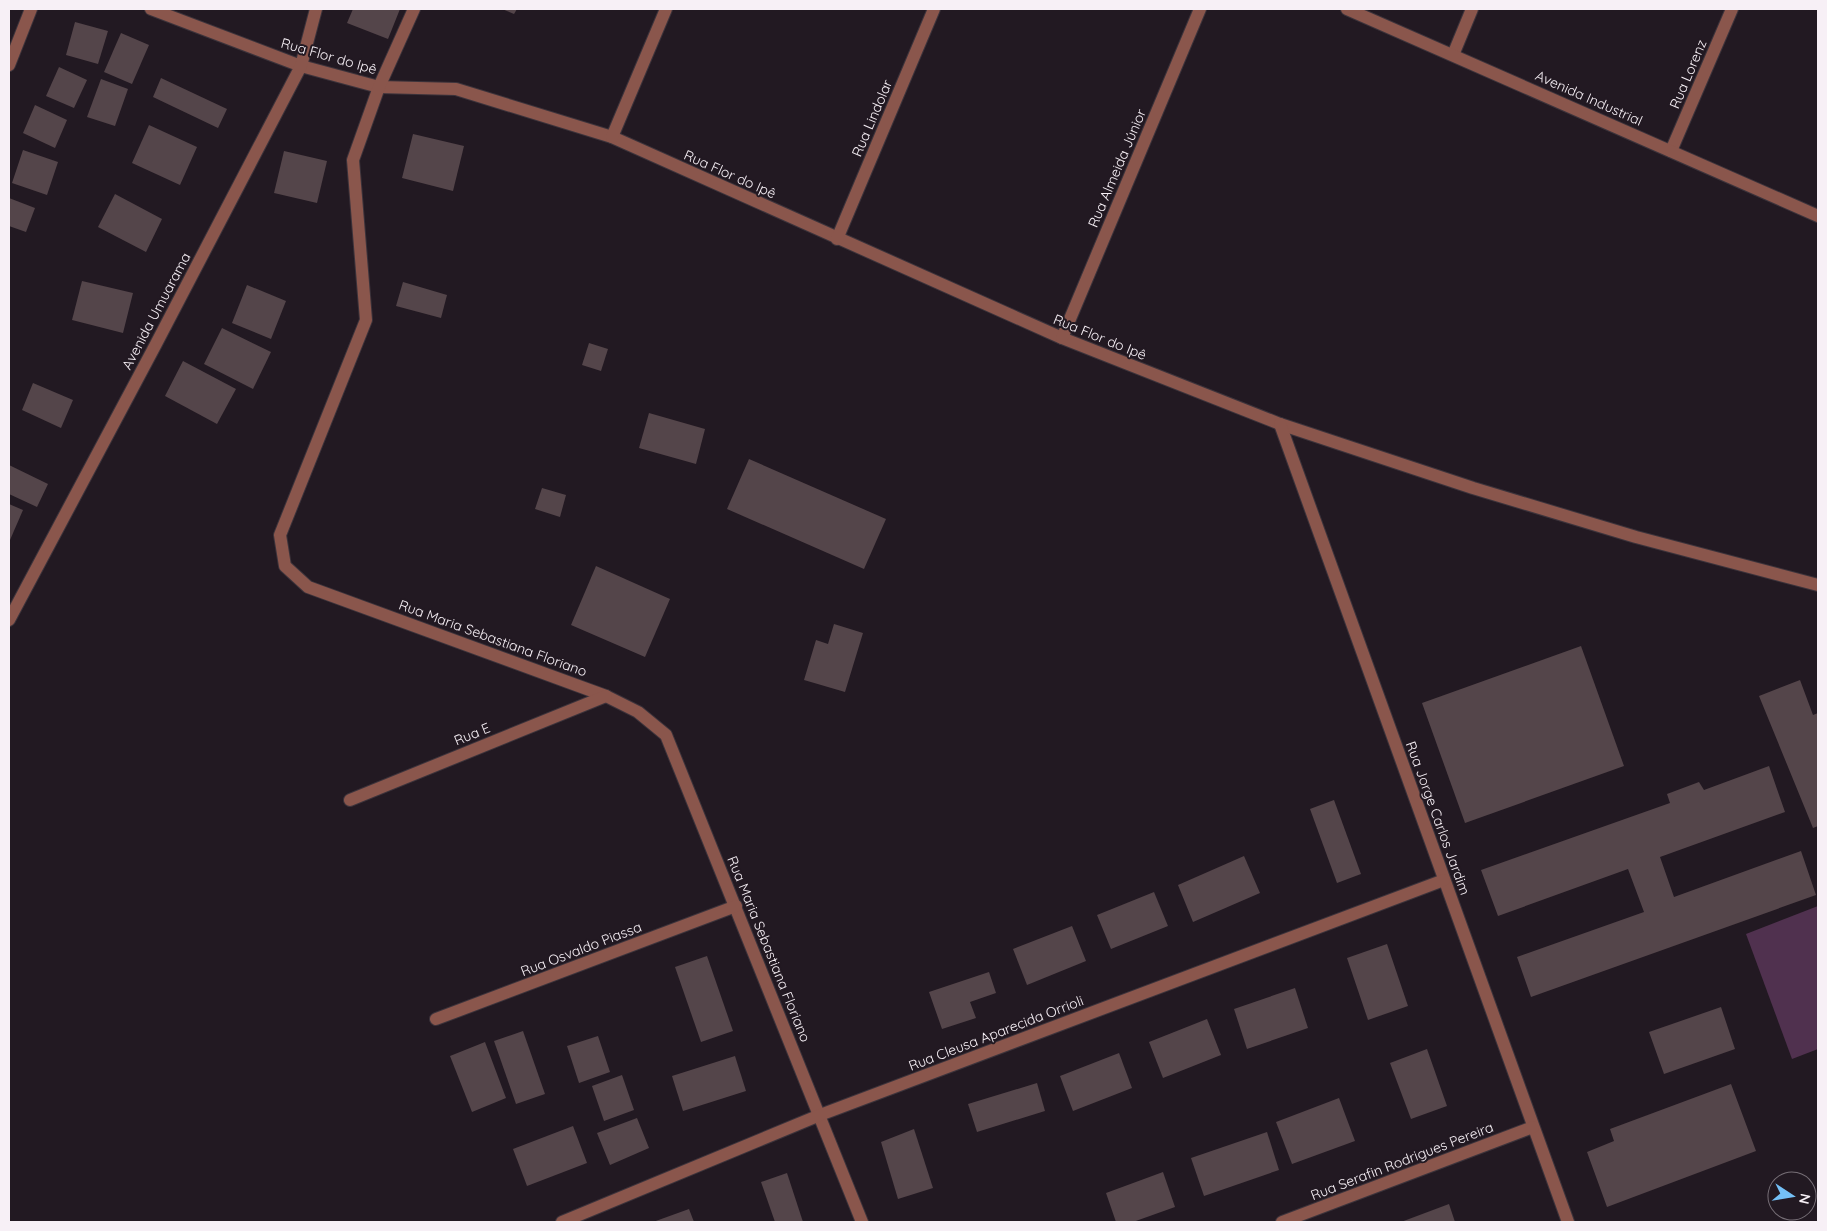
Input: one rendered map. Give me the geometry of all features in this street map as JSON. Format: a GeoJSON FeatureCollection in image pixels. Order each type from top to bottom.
{"type":"FeatureCollection","features":[{"type":"Feature","properties":{"kind":"street"},"geometry":{"type":"LineString","coordinates":[[9,65],[32,9]]}},
{"type":"Feature","properties":{"kind":"street","name":"Rua Flor do Ipê"},"geometry":{"type":"LineString","coordinates":[[151,9],[300,66],[379,86],[456,89],[612,137],[1062,338],[1280,424],[1482,491],[1636,537],[1818,585]]}},
{"type":"Feature","properties":{"kind":"street","name":"Avenida Umuarama"},"geometry":{"type":"LineString","coordinates":[[9,620],[156,344],[300,66],[316,9]]}},
{"type":"Feature","properties":{"kind":"street"},"geometry":{"type":"LineString","coordinates":[[379,86],[414,9]]}},
{"type":"Feature","properties":{"kind":"street"},"geometry":{"type":"LineString","coordinates":[[612,137],[666,9]]}},
{"type":"Feature","properties":{"kind":"street","name":"Rua Lindolar"},"geometry":{"type":"LineString","coordinates":[[837,239],[934,9]]}},
{"type":"Feature","properties":{"kind":"street","name":"Rua Almeida Júnior"},"geometry":{"type":"LineString","coordinates":[[1062,338],[1200,9]]}},
{"type":"Feature","properties":{"kind":"street","name":"Avenida Industrial"},"geometry":{"type":"LineString","coordinates":[[1347,9],[1818,216]]}},
{"type":"Feature","properties":{"kind":"street"},"geometry":{"type":"LineString","coordinates":[[1453,55],[1472,9]]}},
{"type":"Feature","properties":{"kind":"street","name":"Rua Lorenz"},"geometry":{"type":"LineString","coordinates":[[1671,151],[1732,9]]}},
{"type":"Feature","properties":{"kind":"street","name":"Rua Maria Sebastiana Floriano"},"geometry":{"type":"LineString","coordinates":[[379,86],[353,160],[366,320],[280,536],[285,566],[308,587],[606,696],[638,712],[666,735],[862,1222]]}},
{"type":"Feature","properties":{"kind":"street","name":"Rua Jorge Carlos Jardim"},"geometry":{"type":"LineString","coordinates":[[1280,424],[1568,1222]]}},
{"type":"Feature","properties":{"kind":"street","name":"Rua E"},"geometry":{"type":"LineString","coordinates":[[350,800],[606,696]]}},
{"type":"Feature","properties":{"kind":"street","name":"Rua Cleusa Aparecida Orrioli"},"geometry":{"type":"LineString","coordinates":[[562,1222],[820,1115],[1444,880]]}},
{"type":"Feature","properties":{"kind":"street","name":"Rua Osvaldo Piassa"},"geometry":{"type":"LineString","coordinates":[[436,1019],[736,906]]}},
{"type":"Feature","properties":{"kind":"street","name":"Rua Serafin Rodrigues Pereira"},"geometry":{"type":"LineString","coordinates":[[1282,1222],[1533,1127]]}},
{"type":"Feature","properties":{"kind":"shaded area"},"geometry":{"type":"Polygon","coordinates":[[[1818,906],[1818,1049],[1792,1059],[1746,934],[1818,906]]]}},
{"type":"Feature","properties":{"kind":"building"},"geometry":{"type":"Polygon","coordinates":[[[353,9],[400,9],[388,39],[347,23],[353,9]]]}},
{"type":"Feature","properties":{"kind":"building"},"geometry":{"type":"Polygon","coordinates":[[[502,9],[517,9],[514,14],[502,9]]]}},
{"type":"Feature","properties":{"kind":"building"},"geometry":{"type":"Polygon","coordinates":[[[75,22],[108,31],[98,64],[66,55],[75,22]]]}},
{"type":"Feature","properties":{"kind":"building"},"geometry":{"type":"Polygon","coordinates":[[[121,33],[149,45],[132,84],[104,72],[121,33]]]}},
{"type":"Feature","properties":{"kind":"building"},"geometry":{"type":"Polygon","coordinates":[[[59,67],[87,80],[74,108],[46,96],[59,67]]]}},
{"type":"Feature","properties":{"kind":"building"},"geometry":{"type":"Polygon","coordinates":[[[161,78],[227,109],[218,128],[153,97],[161,78]]]}},
{"type":"Feature","properties":{"kind":"building"},"geometry":{"type":"Polygon","coordinates":[[[101,79],[128,89],[115,126],[87,117],[101,79]]]}},
{"type":"Feature","properties":{"kind":"building"},"geometry":{"type":"Polygon","coordinates":[[[35,105],[67,120],[55,148],[23,133],[35,105]]]}},
{"type":"Feature","properties":{"kind":"building"},"geometry":{"type":"Polygon","coordinates":[[[149,125],[197,147],[180,185],[132,163],[149,125]]]}},
{"type":"Feature","properties":{"kind":"building"},"geometry":{"type":"Polygon","coordinates":[[[413,134],[464,146],[453,191],[402,178],[413,134]]]}},
{"type":"Feature","properties":{"kind":"building"},"geometry":{"type":"Polygon","coordinates":[[[23,150],[58,162],[47,195],[12,183],[23,150]]]}},
{"type":"Feature","properties":{"kind":"building"},"geometry":{"type":"Polygon","coordinates":[[[284,151],[327,161],[317,203],[274,193],[284,151]]]}},
{"type":"Feature","properties":{"kind":"building"},"geometry":{"type":"Polygon","coordinates":[[[115,194],[162,219],[146,252],[98,227],[115,194]]]}},
{"type":"Feature","properties":{"kind":"building"},"geometry":{"type":"Polygon","coordinates":[[[9,198],[35,208],[26,232],[9,226],[9,198]]]}},
{"type":"Feature","properties":{"kind":"building"},"geometry":{"type":"Polygon","coordinates":[[[82,281],[133,293],[123,333],[72,320],[82,281]]]}},
{"type":"Feature","properties":{"kind":"building"},"geometry":{"type":"Polygon","coordinates":[[[403,282],[447,295],[441,318],[396,306],[403,282]]]}},
{"type":"Feature","properties":{"kind":"building"},"geometry":{"type":"Polygon","coordinates":[[[247,285],[286,301],[271,339],[232,323],[247,285]]]}},
{"type":"Feature","properties":{"kind":"building"},"geometry":{"type":"Polygon","coordinates":[[[222,328],[271,352],[253,389],[204,364],[222,328]]]}},
{"type":"Feature","properties":{"kind":"building"},"geometry":{"type":"Polygon","coordinates":[[[589,343],[608,349],[601,371],[582,365],[589,343]]]}},
{"type":"Feature","properties":{"kind":"building"},"geometry":{"type":"Polygon","coordinates":[[[183,361],[236,389],[217,424],[165,396],[183,361]]]}},
{"type":"Feature","properties":{"kind":"building"},"geometry":{"type":"Polygon","coordinates":[[[33,383],[73,400],[61,428],[22,410],[33,383]]]}},
{"type":"Feature","properties":{"kind":"building"},"geometry":{"type":"Polygon","coordinates":[[[649,413],[705,429],[696,464],[639,448],[649,413]]]}},
{"type":"Feature","properties":{"kind":"building"},"geometry":{"type":"Polygon","coordinates":[[[749,459],[886,519],[864,569],[727,509],[749,459]]]}},
{"type":"Feature","properties":{"kind":"building"},"geometry":{"type":"Polygon","coordinates":[[[9,465],[48,484],[37,507],[9,494],[9,465]]]}},
{"type":"Feature","properties":{"kind":"building"},"geometry":{"type":"Polygon","coordinates":[[[542,488],[566,495],[560,517],[535,509],[542,488]]]}},
{"type":"Feature","properties":{"kind":"building"},"geometry":{"type":"Polygon","coordinates":[[[9,504],[23,510],[10,540],[9,540],[9,504]]]}},
{"type":"Feature","properties":{"kind":"building"},"geometry":{"type":"Polygon","coordinates":[[[596,566],[670,599],[645,657],[571,625],[596,566]]]}},
{"type":"Feature","properties":{"kind":"building"},"geometry":{"type":"Polygon","coordinates":[[[834,624],[863,633],[845,692],[804,680],[816,640],[828,644],[834,624]]]}},
{"type":"Feature","properties":{"kind":"building"},"geometry":{"type":"Polygon","coordinates":[[[1581,646],[1624,766],[1465,823],[1422,703],[1581,646]]]}},
{"type":"Feature","properties":{"kind":"building"},"geometry":{"type":"Polygon","coordinates":[[[1800,680],[1813,715],[1818,713],[1818,826],[1813,828],[1759,696],[1800,680]]]}},
{"type":"Feature","properties":{"kind":"building"},"geometry":{"type":"Polygon","coordinates":[[[1769,766],[1785,812],[1660,857],[1674,897],[1801,851],[1816,895],[1531,997],[1517,957],[1644,912],[1628,869],[1498,916],[1481,870],[1670,803],[1667,794],[1699,782],[1704,790],[1769,766]]]}},
{"type":"Feature","properties":{"kind":"building"},"geometry":{"type":"Polygon","coordinates":[[[1334,800],[1361,874],[1337,883],[1310,809],[1334,800]]]}},
{"type":"Feature","properties":{"kind":"building"},"geometry":{"type":"Polygon","coordinates":[[[1244,856],[1260,893],[1193,922],[1178,885],[1244,856]]]}},
{"type":"Feature","properties":{"kind":"building"},"geometry":{"type":"Polygon","coordinates":[[[1154,892],[1168,926],[1111,949],[1097,915],[1154,892]]]}},
{"type":"Feature","properties":{"kind":"building"},"geometry":{"type":"Polygon","coordinates":[[[1072,926],[1086,961],[1027,985],[1013,949],[1072,926]]]}},
{"type":"Feature","properties":{"kind":"building"},"geometry":{"type":"Polygon","coordinates":[[[1387,944],[1408,1006],[1368,1020],[1347,958],[1387,944]]]}},
{"type":"Feature","properties":{"kind":"building"},"geometry":{"type":"Polygon","coordinates":[[[707,956],[733,1031],[701,1042],[675,967],[707,956]]]}},
{"type":"Feature","properties":{"kind":"building"},"geometry":{"type":"Polygon","coordinates":[[[989,972],[996,993],[970,1002],[976,1018],[942,1029],[929,992],[989,972]]]}},
{"type":"Feature","properties":{"kind":"building"},"geometry":{"type":"Polygon","coordinates":[[[1295,988],[1308,1028],[1247,1049],[1234,1009],[1295,988]]]}},
{"type":"Feature","properties":{"kind":"building"},"geometry":{"type":"Polygon","coordinates":[[[1721,1007],[1735,1049],[1664,1074],[1649,1032],[1721,1007]]]}},
{"type":"Feature","properties":{"kind":"building"},"geometry":{"type":"Polygon","coordinates":[[[1207,1019],[1221,1055],[1163,1078],[1149,1042],[1207,1019]]]}},
{"type":"Feature","properties":{"kind":"building"},"geometry":{"type":"Polygon","coordinates":[[[523,1031],[545,1094],[516,1104],[494,1041],[523,1031]]]}},
{"type":"Feature","properties":{"kind":"building"},"geometry":{"type":"Polygon","coordinates":[[[598,1036],[610,1072],[579,1083],[567,1046],[598,1036]]]}},
{"type":"Feature","properties":{"kind":"building"},"geometry":{"type":"Polygon","coordinates":[[[485,1042],[506,1098],[472,1112],[450,1056],[485,1042]]]}},
{"type":"Feature","properties":{"kind":"building"},"geometry":{"type":"Polygon","coordinates":[[[1427,1049],[1447,1106],[1411,1119],[1390,1063],[1427,1049]]]}},
{"type":"Feature","properties":{"kind":"building"},"geometry":{"type":"Polygon","coordinates":[[[1119,1053],[1132,1088],[1073,1111],[1060,1076],[1119,1053]]]}},
{"type":"Feature","properties":{"kind":"building"},"geometry":{"type":"Polygon","coordinates":[[[735,1056],[746,1091],[683,1111],[672,1076],[735,1056]]]}},
{"type":"Feature","properties":{"kind":"building"},"geometry":{"type":"Polygon","coordinates":[[[622,1075],[634,1110],[604,1121],[592,1086],[622,1075]]]}},
{"type":"Feature","properties":{"kind":"building"},"geometry":{"type":"Polygon","coordinates":[[[1037,1083],[1045,1111],[977,1132],[968,1104],[1037,1083]]]}},
{"type":"Feature","properties":{"kind":"building"},"geometry":{"type":"Polygon","coordinates":[[[1731,1084],[1756,1151],[1607,1207],[1587,1152],[1614,1141],[1610,1129],[1731,1084]]]}},
{"type":"Feature","properties":{"kind":"building"},"geometry":{"type":"Polygon","coordinates":[[[1339,1098],[1355,1141],[1292,1164],[1276,1122],[1339,1098]]]}},
{"type":"Feature","properties":{"kind":"building"},"geometry":{"type":"Polygon","coordinates":[[[637,1118],[649,1148],[610,1165],[597,1133],[637,1118]]]}},
{"type":"Feature","properties":{"kind":"building"},"geometry":{"type":"Polygon","coordinates":[[[573,1126],[587,1163],[527,1186],[513,1149],[573,1126]]]}},
{"type":"Feature","properties":{"kind":"building"},"geometry":{"type":"Polygon","coordinates":[[[914,1129],[933,1188],[898,1199],[881,1142],[914,1129]]]}},
{"type":"Feature","properties":{"kind":"building"},"geometry":{"type":"Polygon","coordinates":[[[1267,1132],[1279,1170],[1204,1196],[1191,1158],[1267,1132]]]}},
{"type":"Feature","properties":{"kind":"building"},"geometry":{"type":"Polygon","coordinates":[[[1163,1172],[1175,1207],[1133,1222],[1116,1222],[1106,1193],[1163,1172]]]}},
{"type":"Feature","properties":{"kind":"building"},"geometry":{"type":"Polygon","coordinates":[[[787,1173],[803,1222],[775,1222],[761,1182],[787,1173]]]}},
{"type":"Feature","properties":{"kind":"building"},"geometry":{"type":"Polygon","coordinates":[[[1449,1204],[1455,1222],[1401,1222],[1449,1204]]]}},
{"type":"Feature","properties":{"kind":"building"},"geometry":{"type":"Polygon","coordinates":[[[689,1209],[694,1222],[653,1222],[689,1209]]]}}]}
